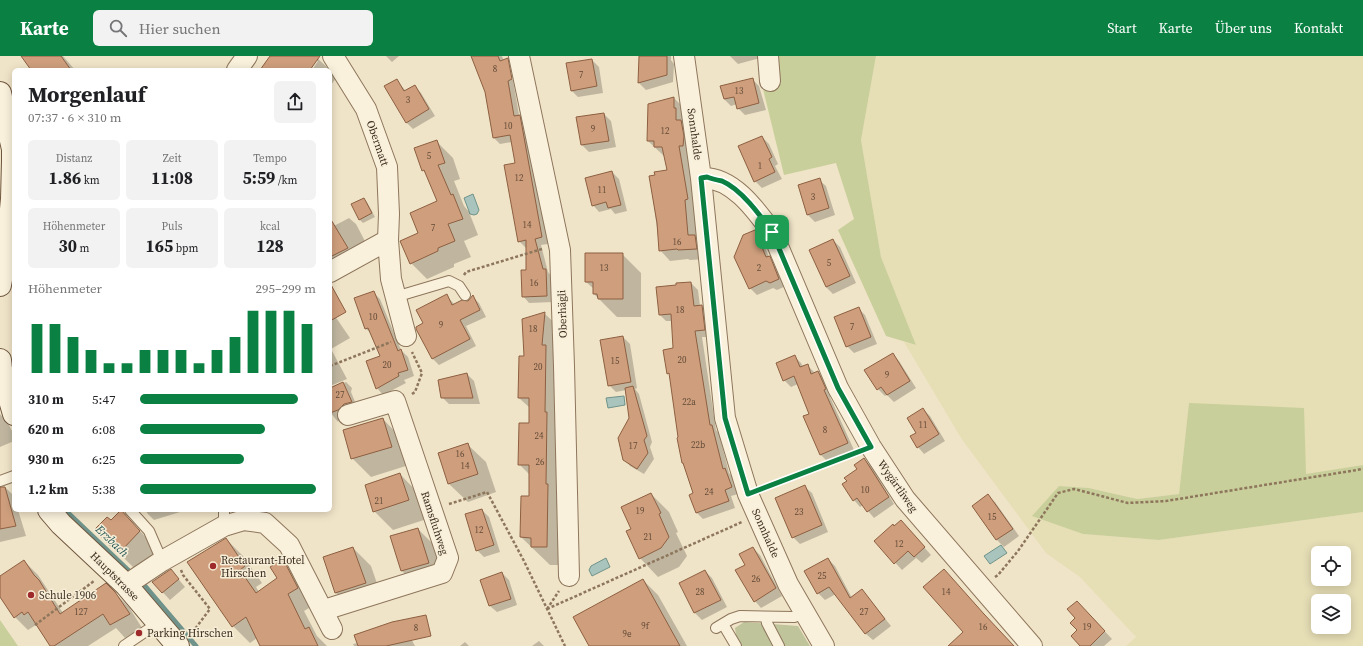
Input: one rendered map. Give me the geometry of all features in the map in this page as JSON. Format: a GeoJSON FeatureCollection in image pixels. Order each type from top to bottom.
{"type":"FeatureCollection","features":[{"type":"Feature","properties":{"kind":"main road"},"geometry":{"type":"LineString","coordinates":[[0,93],[12,149],[11,240],[0,285]]}},
{"type":"Feature","properties":{"kind":"main road"},"geometry":{"type":"LineString","coordinates":[[4,366],[12,404]]}},
{"type":"Feature","properties":{"kind":"main road","name":"Hauptstrasse"},"geometry":{"type":"LineString","coordinates":[[51,512],[61,524],[126,584],[158,623],[185,642]]}},
{"type":"Feature","properties":{"kind":"street"},"geometry":{"type":"LineString","coordinates":[[238,68],[246,56]]}},
{"type":"Feature","properties":{"kind":"street","name":"Obermatt"},"geometry":{"type":"LineString","coordinates":[[333,56],[366,109],[387,167],[390,214],[388,240],[391,279],[406,336]]}},
{"type":"Feature","properties":{"kind":"street","name":"Oberhägli"},"geometry":{"type":"LineString","coordinates":[[519,56],[560,250],[569,576]]}},
{"type":"Feature","properties":{"kind":"street","name":"Sonnhalde"},"geometry":{"type":"LineString","coordinates":[[684,56],[701,178],[725,418],[748,494],[788,584],[824,646]]}},
{"type":"Feature","properties":{"kind":"street"},"geometry":{"type":"LineString","coordinates":[[768,56],[770,81]]}},
{"type":"Feature","properties":{"kind":"street","name":"Wygärtliweg"},"geometry":{"type":"LineString","coordinates":[[701,178],[707,177],[722,182],[733,188],[759,214],[772,232],[838,388],[871,447],[905,499],[1032,646]]}},
{"type":"Feature","properties":{"kind":"street"},"geometry":{"type":"LineString","coordinates":[[332,271],[388,240]]}},
{"type":"Feature","properties":{"kind":"street"},"geometry":{"type":"LineString","coordinates":[[348,415],[395,401]]}},
{"type":"Feature","properties":{"kind":"street","name":"Ramsfluhweg"},"geometry":{"type":"LineString","coordinates":[[324,610],[442,574],[448,558],[395,401]]}},
{"type":"Feature","properties":{"kind":"street"},"geometry":{"type":"LineString","coordinates":[[126,584],[168,558],[224,518],[265,523],[289,545],[332,628]]}},
{"type":"Feature","properties":{"kind":"lane"},"geometry":{"type":"LineString","coordinates":[[395,297],[449,281],[459,286],[465,295]]}},
{"type":"Feature","properties":{"kind":"lane"},"geometry":{"type":"LineString","coordinates":[[0,481],[12,477]]}},
{"type":"Feature","properties":{"kind":"lane"},"geometry":{"type":"LineString","coordinates":[[132,512],[149,531],[168,558]]}},
{"type":"Feature","properties":{"kind":"lane"},"geometry":{"type":"LineString","coordinates":[[736,646],[720,626],[731,619],[740,616],[766,618],[794,617],[805,613]]}},
{"type":"Feature","properties":{"kind":"lane"},"geometry":{"type":"LineString","coordinates":[[766,618],[779,646]]}},
{"type":"Feature","properties":{"kind":"lane"},"geometry":{"type":"LineString","coordinates":[[124,646],[158,623]]}},
{"type":"Feature","properties":{"kind":"path"},"geometry":{"type":"LineString","coordinates":[[455,284],[466,272],[558,244]]}},
{"type":"Feature","properties":{"kind":"path"},"geometry":{"type":"LineString","coordinates":[[332,365],[406,336],[422,373],[415,392],[395,401]]}},
{"type":"Feature","properties":{"kind":"path"},"geometry":{"type":"LineString","coordinates":[[748,494],[871,447]]}},
{"type":"Feature","properties":{"kind":"path"},"geometry":{"type":"LineString","coordinates":[[980,585],[998,575],[1018,551],[1058,493],[1074,489],[1128,503],[1166,501],[1363,469]]}},
{"type":"Feature","properties":{"kind":"path"},"geometry":{"type":"LineString","coordinates":[[431,509],[487,492],[524,561],[565,646]]}},
{"type":"Feature","properties":{"kind":"path"},"geometry":{"type":"LineString","coordinates":[[547,609],[758,515]]}},
{"type":"Feature","properties":{"kind":"path"},"geometry":{"type":"LineString","coordinates":[[168,558],[184,575],[210,609],[185,642]]}},
{"type":"Feature","properties":{"kind":"path"},"geometry":{"type":"LineString","coordinates":[[35,625],[109,569]]}},
{"type":"Feature","properties":{"kind":"path"},"geometry":{"type":"LineString","coordinates":[[547,609],[569,576]]}},
{"type":"Feature","properties":{"kind":"shaded area"},"geometry":{"type":"Polygon","coordinates":[[[876,56],[1363,56],[1363,465],[1306,475],[1189,403],[1179,494],[1137,499],[1089,488],[1059,486],[1033,516],[1083,534],[1159,540],[1363,512],[1363,646],[1126,646],[1136,637],[1080,577],[1046,553],[961,438],[904,342],[916,345],[881,257],[861,140],[876,56]]]}},
{"type":"Feature","properties":{"kind":"green space"},"geometry":{"type":"Polygon","coordinates":[[[772,56],[876,56],[861,140],[881,257],[916,345],[886,336],[838,230],[854,219],[836,163],[784,175],[763,89],[775,84],[772,56]]]}},
{"type":"Feature","properties":{"kind":"green space"},"geometry":{"type":"Polygon","coordinates":[[[1189,403],[1304,408],[1306,474],[1363,465],[1363,512],[1159,540],[1083,534],[1032,516],[1059,486],[1089,488],[1137,499],[1179,494],[1189,403]]]}},
{"type":"Feature","properties":{"kind":"green space"},"geometry":{"type":"Polygon","coordinates":[[[0,620],[18,646],[0,646],[0,620]]]}},
{"type":"Feature","properties":{"kind":"green space"},"geometry":{"type":"Polygon","coordinates":[[[744,622],[798,626],[810,646],[740,646],[737,641],[735,628],[744,622]]]}},
{"type":"Feature","properties":{"kind":"water"},"geometry":{"type":"Polygon","coordinates":[[[473,194],[479,210],[477,214],[474,215],[470,214],[464,198],[473,194]]]}},
{"type":"Feature","properties":{"kind":"water"},"geometry":{"type":"Polygon","coordinates":[[[624,396],[625,405],[608,408],[606,398],[624,396]]]}},
{"type":"Feature","properties":{"kind":"water"},"geometry":{"type":"Polygon","coordinates":[[[1001,545],[1007,553],[990,564],[984,556],[1001,545]]]}},
{"type":"Feature","properties":{"kind":"water"},"geometry":{"type":"Polygon","coordinates":[[[606,558],[610,567],[592,576],[589,570],[591,566],[606,558]]]}},
{"type":"Feature","properties":{"kind":"building"},"geometry":{"type":"Polygon","coordinates":[[[21,56],[61,56],[70,68],[30,68],[21,56]]]}},
{"type":"Feature","properties":{"kind":"building"},"geometry":{"type":"Polygon","coordinates":[[[270,56],[320,56],[311,68],[261,68],[270,56]]]}},
{"type":"Feature","properties":{"kind":"building"},"geometry":{"type":"Polygon","coordinates":[[[471,56],[498,56],[500,61],[508,58],[512,79],[508,81],[514,116],[520,115],[542,237],[535,239],[543,269],[546,269],[547,296],[522,297],[521,270],[526,270],[526,240],[518,242],[504,165],[515,163],[510,135],[493,138],[485,92],[471,56]]]}},
{"type":"Feature","properties":{"kind":"building"},"geometry":{"type":"Polygon","coordinates":[[[639,56],[667,56],[667,75],[638,83],[639,56]]]}},
{"type":"Feature","properties":{"kind":"building"},"geometry":{"type":"Polygon","coordinates":[[[592,59],[597,86],[571,91],[566,63],[592,59]]]}},
{"type":"Feature","properties":{"kind":"building"},"geometry":{"type":"Polygon","coordinates":[[[753,78],[759,103],[737,109],[734,97],[724,99],[720,86],[753,78]]]}},
{"type":"Feature","properties":{"kind":"building"},"geometry":{"type":"Polygon","coordinates":[[[397,79],[404,91],[415,85],[429,109],[406,123],[384,86],[397,79]]]}},
{"type":"Feature","properties":{"kind":"building"},"geometry":{"type":"Polygon","coordinates":[[[674,97],[676,120],[681,120],[684,136],[683,146],[679,146],[688,199],[685,200],[688,235],[695,235],[697,249],[659,251],[657,223],[649,176],[655,175],[654,172],[667,170],[662,147],[654,147],[654,141],[647,141],[648,104],[674,97]]]}},
{"type":"Feature","properties":{"kind":"building"},"geometry":{"type":"Polygon","coordinates":[[[604,113],[609,141],[581,145],[576,117],[604,113]]]}},
{"type":"Feature","properties":{"kind":"building"},"geometry":{"type":"Polygon","coordinates":[[[762,136],[772,157],[769,159],[775,172],[754,182],[738,146],[762,136]]]}},
{"type":"Feature","properties":{"kind":"building"},"geometry":{"type":"Polygon","coordinates":[[[437,140],[445,163],[438,165],[451,195],[453,194],[463,219],[448,224],[455,241],[438,248],[438,251],[410,264],[400,241],[418,233],[410,213],[437,201],[424,170],[422,171],[414,148],[437,140]]]}},
{"type":"Feature","properties":{"kind":"building"},"geometry":{"type":"Polygon","coordinates":[[[612,171],[621,205],[608,208],[606,202],[592,206],[585,178],[612,171]]]}},
{"type":"Feature","properties":{"kind":"building"},"geometry":{"type":"Polygon","coordinates":[[[820,178],[829,208],[807,215],[798,185],[820,178]]]}},
{"type":"Feature","properties":{"kind":"building"},"geometry":{"type":"Polygon","coordinates":[[[364,198],[372,213],[359,220],[351,204],[364,198]]]}},
{"type":"Feature","properties":{"kind":"building"},"geometry":{"type":"Polygon","coordinates":[[[332,221],[348,248],[332,256],[332,221]]]}},
{"type":"Feature","properties":{"kind":"building"},"geometry":{"type":"Polygon","coordinates":[[[755,230],[766,257],[770,256],[779,279],[770,283],[766,281],[749,289],[734,257],[743,235],[755,230]]]}},
{"type":"Feature","properties":{"kind":"building"},"geometry":{"type":"Polygon","coordinates":[[[833,239],[850,276],[826,287],[809,250],[833,239]]]}},
{"type":"Feature","properties":{"kind":"building"},"geometry":{"type":"Polygon","coordinates":[[[585,253],[623,253],[623,299],[598,299],[597,294],[593,294],[593,282],[585,282],[585,253]]]}},
{"type":"Feature","properties":{"kind":"building"},"geometry":{"type":"Polygon","coordinates":[[[691,282],[694,306],[702,305],[705,330],[695,331],[710,425],[712,425],[723,469],[725,468],[732,487],[725,490],[729,501],[696,513],[689,495],[693,493],[682,463],[677,438],[669,373],[667,374],[663,350],[673,348],[671,314],[659,315],[656,287],[691,282]]]}},
{"type":"Feature","properties":{"kind":"building"},"geometry":{"type":"Polygon","coordinates":[[[332,287],[346,312],[332,320],[332,287]]]}},
{"type":"Feature","properties":{"kind":"building"},"geometry":{"type":"Polygon","coordinates":[[[374,291],[398,351],[401,349],[408,370],[398,373],[399,376],[376,389],[366,361],[380,356],[368,328],[365,329],[354,298],[374,291]]]}},
{"type":"Feature","properties":{"kind":"building"},"geometry":{"type":"Polygon","coordinates":[[[447,294],[452,305],[462,300],[468,301],[473,295],[480,310],[460,320],[470,339],[432,359],[416,329],[416,327],[423,323],[416,310],[447,294]]]}},
{"type":"Feature","properties":{"kind":"building"},"geometry":{"type":"Polygon","coordinates":[[[859,307],[871,337],[846,347],[834,317],[859,307]]]}},
{"type":"Feature","properties":{"kind":"building"},"geometry":{"type":"Polygon","coordinates":[[[545,312],[542,345],[546,345],[545,412],[547,412],[547,547],[531,547],[531,538],[520,537],[521,496],[529,496],[529,465],[518,465],[519,423],[529,423],[529,398],[518,398],[519,356],[524,356],[522,319],[545,312]]]}},
{"type":"Feature","properties":{"kind":"building"},"geometry":{"type":"Polygon","coordinates":[[[623,336],[631,382],[608,386],[600,340],[623,336]]]}},
{"type":"Feature","properties":{"kind":"building"},"geometry":{"type":"Polygon","coordinates":[[[893,353],[910,381],[887,395],[881,387],[877,390],[864,370],[893,353]]]}},
{"type":"Feature","properties":{"kind":"building"},"geometry":{"type":"Polygon","coordinates":[[[795,355],[800,367],[808,364],[811,374],[818,371],[826,389],[824,390],[848,443],[820,455],[803,416],[809,414],[794,376],[783,381],[776,363],[795,355]]]}},
{"type":"Feature","properties":{"kind":"building"},"geometry":{"type":"Polygon","coordinates":[[[467,373],[473,398],[441,398],[438,380],[467,373]]]}},
{"type":"Feature","properties":{"kind":"building"},"geometry":{"type":"Polygon","coordinates":[[[343,382],[352,402],[344,404],[338,410],[332,412],[332,387],[343,382]]]}},
{"type":"Feature","properties":{"kind":"building"},"geometry":{"type":"Polygon","coordinates":[[[633,386],[647,436],[644,440],[648,453],[637,469],[623,460],[618,438],[629,418],[625,388],[633,386]]]}},
{"type":"Feature","properties":{"kind":"building"},"geometry":{"type":"Polygon","coordinates":[[[923,408],[939,434],[917,448],[910,436],[916,433],[907,418],[923,408]]]}},
{"type":"Feature","properties":{"kind":"building"},"geometry":{"type":"Polygon","coordinates":[[[383,418],[392,447],[351,459],[343,430],[383,418]]]}},
{"type":"Feature","properties":{"kind":"building"},"geometry":{"type":"Polygon","coordinates":[[[468,443],[478,474],[448,484],[438,453],[468,443]]]}},
{"type":"Feature","properties":{"kind":"building"},"geometry":{"type":"Polygon","coordinates":[[[864,458],[889,497],[867,512],[857,498],[853,501],[842,484],[847,481],[844,478],[857,469],[854,465],[864,458]]]}},
{"type":"Feature","properties":{"kind":"building"},"geometry":{"type":"Polygon","coordinates":[[[400,473],[409,500],[373,512],[365,485],[400,473]]]}},
{"type":"Feature","properties":{"kind":"building"},"geometry":{"type":"Polygon","coordinates":[[[805,485],[822,525],[792,538],[775,498],[805,485]]]}},
{"type":"Feature","properties":{"kind":"building"},"geometry":{"type":"Polygon","coordinates":[[[0,487],[5,487],[16,526],[0,529],[0,487]]]}},
{"type":"Feature","properties":{"kind":"building"},"geometry":{"type":"Polygon","coordinates":[[[651,493],[661,513],[659,514],[669,537],[661,548],[639,559],[626,531],[631,529],[621,507],[651,493]]]}},
{"type":"Feature","properties":{"kind":"building"},"geometry":{"type":"Polygon","coordinates":[[[988,494],[1013,529],[996,540],[972,506],[988,494]]]}},
{"type":"Feature","properties":{"kind":"building"},"geometry":{"type":"Polygon","coordinates":[[[482,509],[494,545],[476,551],[465,514],[482,509]]]}},
{"type":"Feature","properties":{"kind":"building"},"geometry":{"type":"Polygon","coordinates":[[[119,512],[123,512],[140,531],[121,551],[116,551],[94,530],[107,517],[111,520],[119,512]]]}},
{"type":"Feature","properties":{"kind":"building"},"geometry":{"type":"Polygon","coordinates":[[[901,520],[925,547],[914,557],[908,551],[894,564],[874,541],[893,524],[894,526],[901,520]]]}},
{"type":"Feature","properties":{"kind":"building"},"geometry":{"type":"Polygon","coordinates":[[[418,528],[429,563],[401,571],[390,536],[418,528]]]}},
{"type":"Feature","properties":{"kind":"building"},"geometry":{"type":"Polygon","coordinates":[[[226,538],[245,566],[240,570],[256,593],[277,578],[270,567],[283,559],[298,588],[288,594],[305,629],[309,627],[318,646],[260,646],[246,617],[232,627],[187,562],[226,538]]]}},
{"type":"Feature","properties":{"kind":"building"},"geometry":{"type":"Polygon","coordinates":[[[353,547],[366,583],[335,593],[323,557],[353,547]]]}},
{"type":"Feature","properties":{"kind":"building"},"geometry":{"type":"Polygon","coordinates":[[[753,547],[776,588],[754,602],[735,570],[745,565],[739,554],[753,547]]]}},
{"type":"Feature","properties":{"kind":"building"},"geometry":{"type":"Polygon","coordinates":[[[828,558],[850,598],[862,589],[885,619],[865,634],[829,587],[817,594],[804,571],[828,558]]]}},
{"type":"Feature","properties":{"kind":"building"},"geometry":{"type":"Polygon","coordinates":[[[24,560],[39,580],[60,614],[106,583],[115,592],[130,614],[110,625],[103,614],[54,646],[50,646],[28,612],[24,615],[22,612],[14,618],[0,597],[0,576],[24,560]]]}},
{"type":"Feature","properties":{"kind":"building"},"geometry":{"type":"Polygon","coordinates":[[[171,569],[179,579],[162,593],[152,582],[171,569]]]}},
{"type":"Feature","properties":{"kind":"building"},"geometry":{"type":"Polygon","coordinates":[[[944,569],[1014,646],[948,646],[963,632],[923,587],[944,569]]]}},
{"type":"Feature","properties":{"kind":"building"},"geometry":{"type":"Polygon","coordinates":[[[705,570],[721,600],[694,613],[679,583],[705,570]]]}},
{"type":"Feature","properties":{"kind":"building"},"geometry":{"type":"Polygon","coordinates":[[[502,572],[511,599],[489,606],[480,580],[502,572]]]}},
{"type":"Feature","properties":{"kind":"building"},"geometry":{"type":"Polygon","coordinates":[[[643,579],[680,646],[589,646],[573,617],[643,579]]]}},
{"type":"Feature","properties":{"kind":"building"},"geometry":{"type":"Polygon","coordinates":[[[1077,601],[1105,631],[1090,646],[1080,646],[1071,636],[1077,630],[1070,623],[1075,618],[1067,609],[1077,601]]]}},
{"type":"Feature","properties":{"kind":"building"},"geometry":{"type":"Polygon","coordinates":[[[426,615],[431,636],[386,646],[358,646],[354,635],[392,622],[426,615]]]}},
{"type":"Feature","properties":{"kind":"waterway","name":"Erzbach"},"geometry":{"type":"LineString","coordinates":[[67,512],[129,571]]}},
{"type":"Feature","properties":{"kind":"waterway","name":"Erzbach"},"geometry":{"type":"LineString","coordinates":[[145,586],[196,646]]}},
{"type":"Feature","properties":{"kind":"place","name":"Restaurant-Hotel Hirschen"},"geometry":{"type":"Point","coordinates":[213,566]}},
{"type":"Feature","properties":{"kind":"place","name":"Schule 1906"},"geometry":{"type":"Point","coordinates":[31,595]}},
{"type":"Feature","properties":{"kind":"place","name":"Parking Hirschen"},"geometry":{"type":"Point","coordinates":[139,633]}},
{"type":"Feature","properties":{"kind":"route"},"geometry":{"type":"LineString","coordinates":[[707,177],[722,182],[733,188],[759,214],[772,232],[838,388],[871,447],[748,494],[725,418],[701,178],[707,177]]}}]}
